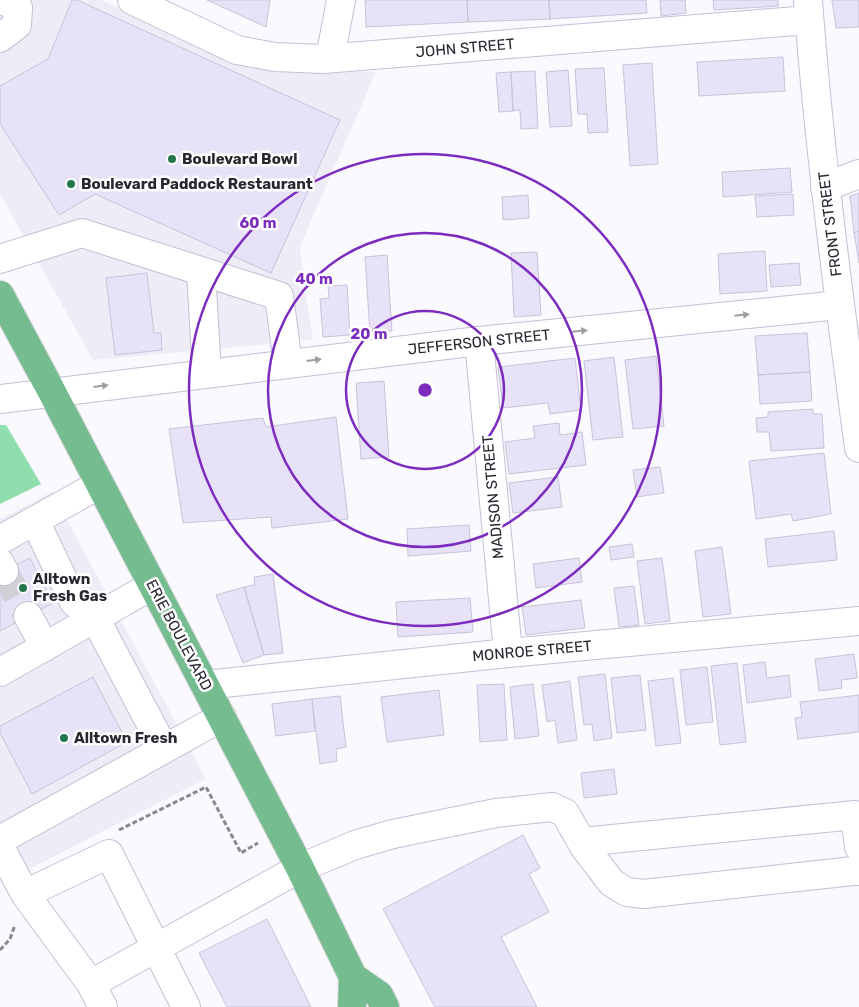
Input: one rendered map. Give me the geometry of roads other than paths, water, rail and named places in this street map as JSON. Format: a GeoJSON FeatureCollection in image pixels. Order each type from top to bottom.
{"type":"FeatureCollection","features":[{"type":"Feature","properties":{"kind":"highway","name":"ERIE BOULEVARD"},"geometry":{"type":"LineString","coordinates":[[0,294],[300,868],[353,977],[352,1007]]}},
{"type":"Feature","properties":{"kind":"highway","name":"ERIE BOULEVARD"},"geometry":{"type":"LineString","coordinates":[[353,977],[379,995],[385,1007]]}},
{"type":"Feature","properties":{"kind":"street"},"geometry":{"type":"LineString","coordinates":[[0,38],[17,25],[18,8],[3,0]]}},
{"type":"Feature","properties":{"kind":"street","name":"JOHN STREET"},"geometry":{"type":"LineString","coordinates":[[132,0],[237,50],[274,57],[330,58],[808,10]]}},
{"type":"Feature","properties":{"kind":"street"},"geometry":{"type":"LineString","coordinates":[[330,58],[341,0]]}},
{"type":"Feature","properties":{"kind":"street","name":"FRONT STREET"},"geometry":{"type":"LineString","coordinates":[[808,10],[825,187],[859,448]]}},
{"type":"Feature","properties":{"kind":"street"},"geometry":{"type":"LineString","coordinates":[[825,187],[859,174]]}},
{"type":"Feature","properties":{"kind":"street"},"geometry":{"type":"LineString","coordinates":[[0,259],[82,233],[279,296],[288,364]]}},
{"type":"Feature","properties":{"kind":"street"},"geometry":{"type":"LineString","coordinates":[[201,271],[207,374]]}},
{"type":"Feature","properties":{"kind":"street","name":"JEFFERSON STREET"},"geometry":{"type":"LineString","coordinates":[[0,399],[479,341],[839,305]]}},
{"type":"Feature","properties":{"kind":"street","name":"MADISON STREET"},"geometry":{"type":"LineString","coordinates":[[479,341],[508,652]]}},
{"type":"Feature","properties":{"kind":"street"},"geometry":{"type":"LineString","coordinates":[[0,540],[100,484]]}},
{"type":"Feature","properties":{"kind":"street"},"geometry":{"type":"LineString","coordinates":[[35,521],[74,602],[94,618],[164,749]]}},
{"type":"Feature","properties":{"kind":"street"},"geometry":{"type":"LineString","coordinates":[[2,665],[44,647],[153,585]]}},
{"type":"Feature","properties":{"kind":"street"},"geometry":{"type":"LineString","coordinates":[[28,616],[44,647]]}},
{"type":"Feature","properties":{"kind":"street","name":"MONROE STREET"},"geometry":{"type":"LineString","coordinates":[[205,685],[508,652],[859,621]]}},
{"type":"Feature","properties":{"kind":"street"},"geometry":{"type":"LineString","coordinates":[[0,840],[222,717]]}},
{"type":"Feature","properties":{"kind":"street"},"geometry":{"type":"LineString","coordinates":[[0,847],[24,894],[97,996],[156,948],[300,868],[355,845],[393,834],[496,813],[552,806],[565,813],[585,848],[612,883],[627,892],[643,894],[859,871]]}},
{"type":"Feature","properties":{"kind":"street"},"geometry":{"type":"LineString","coordinates":[[582,842],[855,815],[859,847]]}},
{"type":"Feature","properties":{"kind":"street"},"geometry":{"type":"LineString","coordinates":[[24,894],[109,854],[186,1007]]}},
{"type":"Feature","properties":{"kind":"tunnel"},"geometry":{"type":"LineString","coordinates":[[4,571],[28,616]]}},
{"type":"Feature","properties":{"kind":"place","name":"Boulevard Bowl"},"geometry":{"type":"Point","coordinates":[172,159]}},
{"type":"Feature","properties":{"kind":"place","name":"Boulevard Paddock Restaurant"},"geometry":{"type":"Point","coordinates":[71,184]}},
{"type":"Feature","properties":{"kind":"place","name":"Alltown Fresh Gas"},"geometry":{"type":"Point","coordinates":[23,588]}},
{"type":"Feature","properties":{"kind":"place","name":"Alltown Fresh"},"geometry":{"type":"Point","coordinates":[64,738]}}]}
